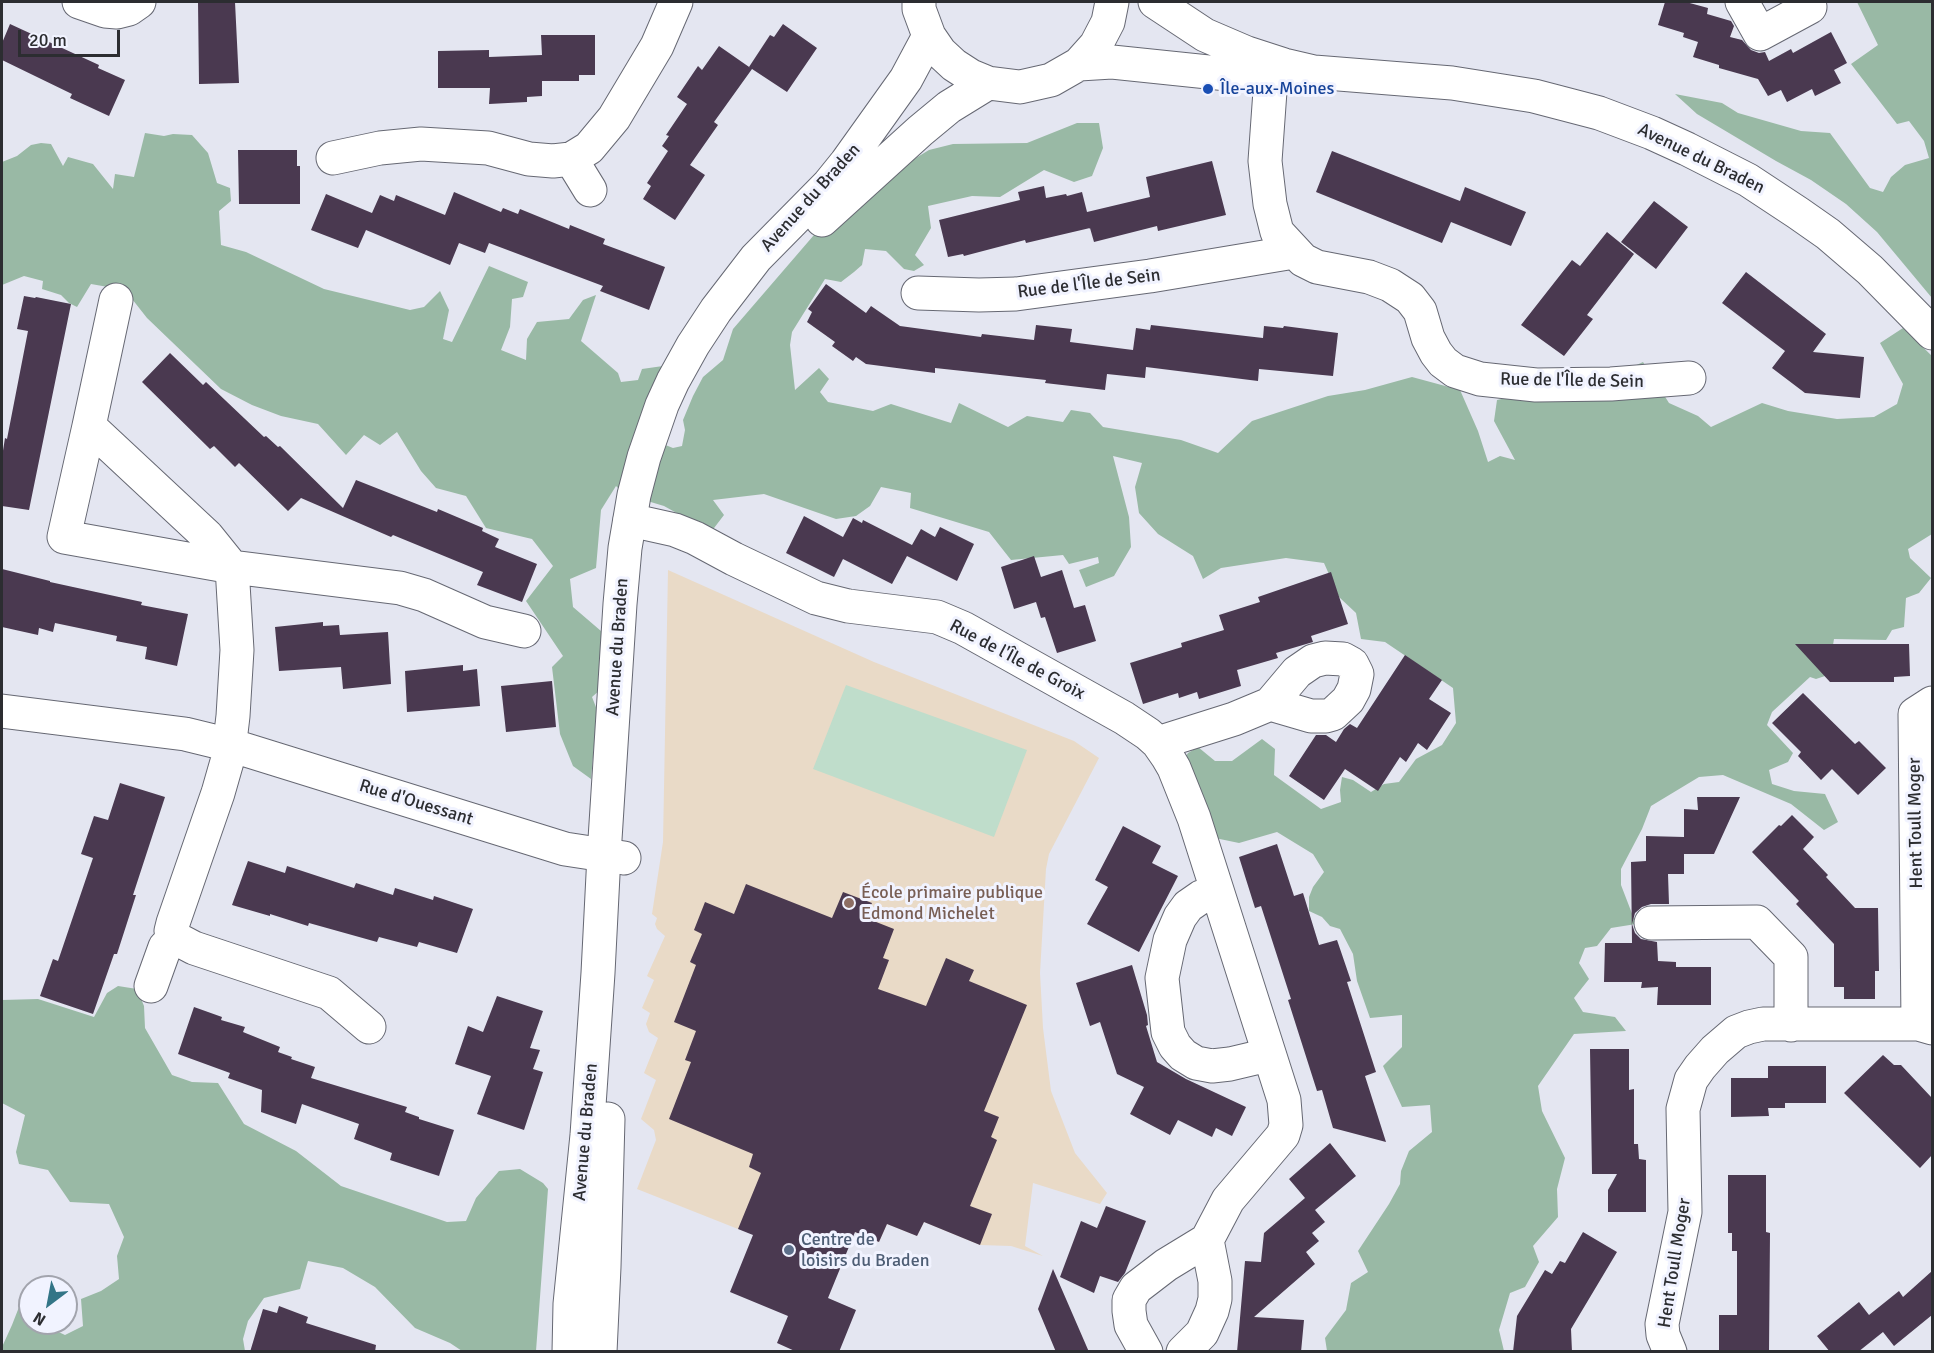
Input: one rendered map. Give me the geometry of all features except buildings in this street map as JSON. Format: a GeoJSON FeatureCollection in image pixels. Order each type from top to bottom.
{"type":"FeatureCollection","features":[{"type":"Feature","properties":{"kind":"street"},"geometry":{"type":"LineString","coordinates":[[78,2],[105,11],[117,12],[129,9],[139,2]]}},
{"type":"Feature","properties":{"kind":"street"},"geometry":{"type":"LineString","coordinates":[[333,158],[380,148],[421,144],[488,148],[529,159],[554,161],[571,159],[590,148],[614,118],[657,46],[676,2]]}},
{"type":"Feature","properties":{"kind":"street"},"geometry":{"type":"LineString","coordinates":[[919,2],[919,9],[929,36],[940,52],[954,65],[970,76],[988,83],[1020,87],[1052,80],[1079,64],[1096,45],[1108,22],[1112,2]]}},
{"type":"Feature","properties":{"kind":"street","name":"Avenue du Braden"},"geometry":{"type":"LineString","coordinates":[[1155,2],[1187,24],[1230,46],[1267,60],[1314,72],[1452,83],[1534,96],[1599,113],[1652,133],[1687,148],[1748,180],[1806,218],[1870,270],[1932,333]]}},
{"type":"Feature","properties":{"kind":"street"},"geometry":{"type":"LineString","coordinates":[[1742,2],[1760,34],[1810,7]]}},
{"type":"Feature","properties":{"kind":"street","name":"Avenue du Braden"},"geometry":{"type":"LineString","coordinates":[[638,522],[634,495],[651,434],[662,405],[693,345],[716,310],[756,258],[829,184],[846,163],[906,79],[929,36]]}},
{"type":"Feature","properties":{"kind":"street","name":"Avenue du Braden"},"geometry":{"type":"LineString","coordinates":[[1079,64],[1112,62],[1187,71],[1271,77],[1314,72]]}},
{"type":"Feature","properties":{"kind":"street","name":"Rue de l'Île de Sein"},"geometry":{"type":"LineString","coordinates":[[1271,77],[1265,153],[1269,194],[1277,232],[1303,260],[1317,267],[1369,277],[1390,285],[1410,298],[1420,310],[1428,338],[1436,353],[1455,371],[1480,379],[1536,385],[1622,384],[1689,378]]}},
{"type":"Feature","properties":{"kind":"street","name":"Avenue du Braden"},"geometry":{"type":"LineString","coordinates":[[600,1352],[620,604],[638,522],[676,420],[710,353],[738,311],[781,263],[856,188],[949,107],[988,83]]}},
{"type":"Feature","properties":{"kind":"street"},"geometry":{"type":"LineString","coordinates":[[571,159],[590,190]]}},
{"type":"Feature","properties":{"kind":"street","name":"Rue de l'Île de Sein"},"geometry":{"type":"LineString","coordinates":[[918,293],[1016,294],[1150,276],[1294,252]]}},
{"type":"Feature","properties":{"kind":"street"},"geometry":{"type":"LineString","coordinates":[[116,300],[64,537],[232,567],[400,588],[424,595],[485,622],[524,632]]}},
{"type":"Feature","properties":{"kind":"street"},"geometry":{"type":"LineString","coordinates":[[89,426],[207,536],[232,567],[237,650],[234,716],[230,746],[218,793],[171,931],[175,938],[194,948],[329,993],[369,1027]]}},
{"type":"Feature","properties":{"kind":"street","name":"Rue de l'Île de Groix"},"geometry":{"type":"LineString","coordinates":[[638,522],[675,530],[695,538],[816,598],[848,606],[937,617],[963,628],[1124,718],[1158,743],[1174,768],[1183,789],[1286,1113],[1283,1135],[1228,1200],[1207,1240]]}},
{"type":"Feature","properties":{"kind":"street","name":"Hent Toull Moger"},"geometry":{"type":"LineString","coordinates":[[1670,1352],[1663,1335],[1662,1324],[1685,1212],[1683,1109],[1686,1092],[1700,1067],[1714,1050],[1736,1032],[1763,1024],[1925,1026],[1915,714],[1932,703]]}},
{"type":"Feature","properties":{"kind":"street"},"geometry":{"type":"LineString","coordinates":[[1158,743],[1234,719],[1270,704]]}},
{"type":"Feature","properties":{"kind":"street","name":"Rue d'Ouessant"},"geometry":{"type":"LineString","coordinates":[[2,711],[153,728],[185,734],[565,849],[614,857]]}},
{"type":"Feature","properties":{"kind":"street","name":"Avenue du Braden"},"geometry":{"type":"LineString","coordinates":[[568,1352],[570,1304],[589,1112],[601,926],[614,857]]}},
{"type":"Feature","properties":{"kind":"street"},"geometry":{"type":"LineString","coordinates":[[1217,891],[1201,897],[1188,906],[1180,917],[1170,940],[1162,978],[1168,1032],[1183,1055],[1196,1063],[1230,1064],[1268,1056]]}},
{"type":"Feature","properties":{"kind":"street"},"geometry":{"type":"LineString","coordinates":[[1651,923],[1757,922],[1791,957],[1791,1024]]}},
{"type":"Feature","properties":{"kind":"street"},"geometry":{"type":"LineString","coordinates":[[151,986],[165,947],[175,938]]}},
{"type":"Feature","properties":{"kind":"street"},"geometry":{"type":"LineString","coordinates":[[1146,1352],[1131,1325],[1129,1300],[1136,1288],[1154,1273],[1207,1240],[1215,1281],[1215,1299],[1202,1333],[1183,1352]]}},
{"type":"Feature","properties":{"kind":"shaded area","name":"École primaire publique Edmond Michelet"},"geometry":{"type":"Polygon","coordinates":[[[668,570],[874,662],[1074,741],[1099,758],[1049,854],[1046,869],[1040,973],[1043,1028],[1051,1091],[1075,1153],[1107,1193],[1100,1204],[1033,1183],[1025,1246],[1043,1256],[1011,1246],[980,1245],[924,1222],[917,1236],[887,1224],[879,1242],[840,1226],[738,1229],[637,1189],[656,1140],[654,1130],[641,1119],[656,1080],[644,1073],[658,1038],[649,1032],[646,1024],[650,1013],[642,1008],[654,980],[647,976],[665,936],[657,929],[655,924],[657,918],[652,914],[663,842],[668,570]]]}},
{"type":"Feature","properties":{"kind":"green space"},"geometry":{"type":"Polygon","coordinates":[[[1857,2],[1932,2],[1932,298],[1877,232],[1846,204],[1811,180],[1697,114],[1675,94],[1722,103],[1738,113],[1801,131],[1830,133],[1870,188],[1883,192],[1891,177],[1905,165],[1929,158],[1924,141],[1909,121],[1897,124],[1851,64],[1878,45],[1857,2]]]}},
{"type":"Feature","properties":{"kind":"green space"},"geometry":{"type":"Polygon","coordinates":[[[1077,123],[1099,123],[1103,148],[1092,176],[1074,182],[1044,170],[1000,197],[972,196],[928,206],[931,228],[915,255],[924,265],[914,271],[904,269],[886,251],[865,249],[862,265],[841,282],[825,279],[792,332],[790,345],[795,390],[819,368],[829,379],[820,392],[828,402],[873,411],[891,404],[951,423],[959,403],[1008,427],[1027,416],[1063,422],[1071,410],[1090,413],[1103,427],[1181,440],[1218,453],[1252,421],[1328,396],[1365,390],[1412,377],[1460,390],[1478,431],[1488,462],[1500,456],[1515,460],[1494,421],[1497,400],[1624,371],[1643,362],[1669,403],[1698,416],[1711,427],[1762,403],[1788,411],[1837,419],[1874,417],[1897,404],[1903,384],[1880,343],[1903,328],[1932,356],[1932,534],[1908,549],[1910,558],[1931,578],[1919,593],[1906,598],[1904,627],[1892,630],[1886,640],[1834,639],[1828,675],[1816,679],[1810,677],[1772,712],[1767,725],[1793,753],[1788,762],[1769,770],[1772,784],[1794,791],[1825,794],[1838,822],[1824,830],[1791,804],[1723,775],[1699,777],[1651,806],[1621,869],[1621,885],[1636,924],[1611,928],[1597,946],[1585,948],[1579,963],[1589,979],[1574,998],[1583,1012],[1615,1017],[1626,1031],[1574,1034],[1538,1086],[1542,1111],[1565,1158],[1557,1189],[1558,1217],[1533,1246],[1539,1262],[1525,1287],[1510,1293],[1499,1330],[1504,1351],[1327,1351],[1325,1338],[1346,1310],[1351,1283],[1368,1272],[1358,1251],[1400,1184],[1401,1171],[1409,1151],[1432,1132],[1430,1105],[1402,1107],[1383,1066],[1402,1047],[1402,1015],[1370,1018],[1357,981],[1353,954],[1340,929],[1330,926],[1322,917],[1309,911],[1309,897],[1324,872],[1313,854],[1277,832],[1239,843],[1215,838],[1182,762],[1188,753],[1198,747],[1215,761],[1232,761],[1262,739],[1275,749],[1274,775],[1321,809],[1341,802],[1342,777],[1353,780],[1371,792],[1384,784],[1399,782],[1416,759],[1442,745],[1456,723],[1453,688],[1385,642],[1361,639],[1356,613],[1339,597],[1324,563],[1286,558],[1221,568],[1203,579],[1193,556],[1158,534],[1139,513],[1135,487],[1142,463],[1113,456],[1129,517],[1131,547],[1114,576],[1086,587],[1079,570],[1099,563],[1098,557],[1069,564],[1063,555],[1011,560],[989,532],[910,508],[911,493],[881,487],[870,506],[856,516],[836,519],[764,494],[713,500],[724,515],[711,532],[664,506],[624,494],[616,486],[601,510],[596,568],[570,579],[573,607],[608,637],[608,683],[592,697],[601,720],[594,746],[591,779],[573,766],[560,734],[552,667],[563,656],[526,601],[553,566],[532,539],[486,528],[466,496],[436,488],[421,471],[397,432],[380,445],[364,435],[346,455],[318,424],[281,416],[252,405],[221,389],[147,318],[125,290],[91,284],[77,307],[61,295],[42,289],[43,281],[24,276],[2,285],[2,162],[17,156],[31,145],[51,144],[63,166],[68,157],[93,164],[113,189],[115,174],[134,177],[145,133],[164,136],[192,135],[208,153],[217,183],[230,188],[231,201],[219,211],[221,245],[246,252],[324,289],[410,310],[424,307],[440,291],[449,310],[443,339],[452,342],[489,266],[528,282],[523,297],[512,299],[510,327],[501,350],[526,360],[527,339],[537,322],[569,319],[583,300],[596,295],[581,341],[618,373],[621,382],[638,380],[642,369],[663,366],[645,437],[673,448],[682,446],[685,430],[683,420],[693,396],[703,377],[723,360],[733,329],[820,228],[901,167],[929,150],[953,144],[1027,143],[1077,123]]]}},
{"type":"Feature","properties":{"kind":"green space"},"geometry":{"type":"Polygon","coordinates":[[[846,685],[1027,750],[994,837],[813,769],[846,685]]]}},
{"type":"Feature","properties":{"kind":"green space"},"geometry":{"type":"Polygon","coordinates":[[[118,986],[137,989],[144,1006],[145,1028],[172,1075],[192,1082],[218,1083],[244,1124],[296,1151],[341,1186],[447,1222],[466,1221],[476,1198],[499,1171],[520,1169],[543,1183],[548,1189],[536,1351],[462,1351],[450,1343],[415,1328],[375,1287],[343,1268],[308,1261],[300,1289],[264,1298],[248,1321],[243,1339],[245,1351],[2,1352],[18,1310],[18,1335],[78,1335],[78,1328],[83,1326],[81,1299],[101,1291],[119,1279],[117,1256],[124,1237],[109,1204],[70,1202],[48,1170],[19,1164],[16,1152],[25,1115],[2,1103],[2,1000],[38,999],[94,1017],[107,993],[118,986]]]}},
{"type":"Feature","properties":{"kind":"place","name":"Île-aux-Moines"},"geometry":{"type":"Point","coordinates":[1208,89]}},
{"type":"Feature","properties":{"kind":"place","name":"École primaire publique Edmond Michelet"},"geometry":{"type":"Point","coordinates":[849,903]}},
{"type":"Feature","properties":{"kind":"place","name":"Centre de loisirs du Braden"},"geometry":{"type":"Point","coordinates":[789,1250]}}]}
